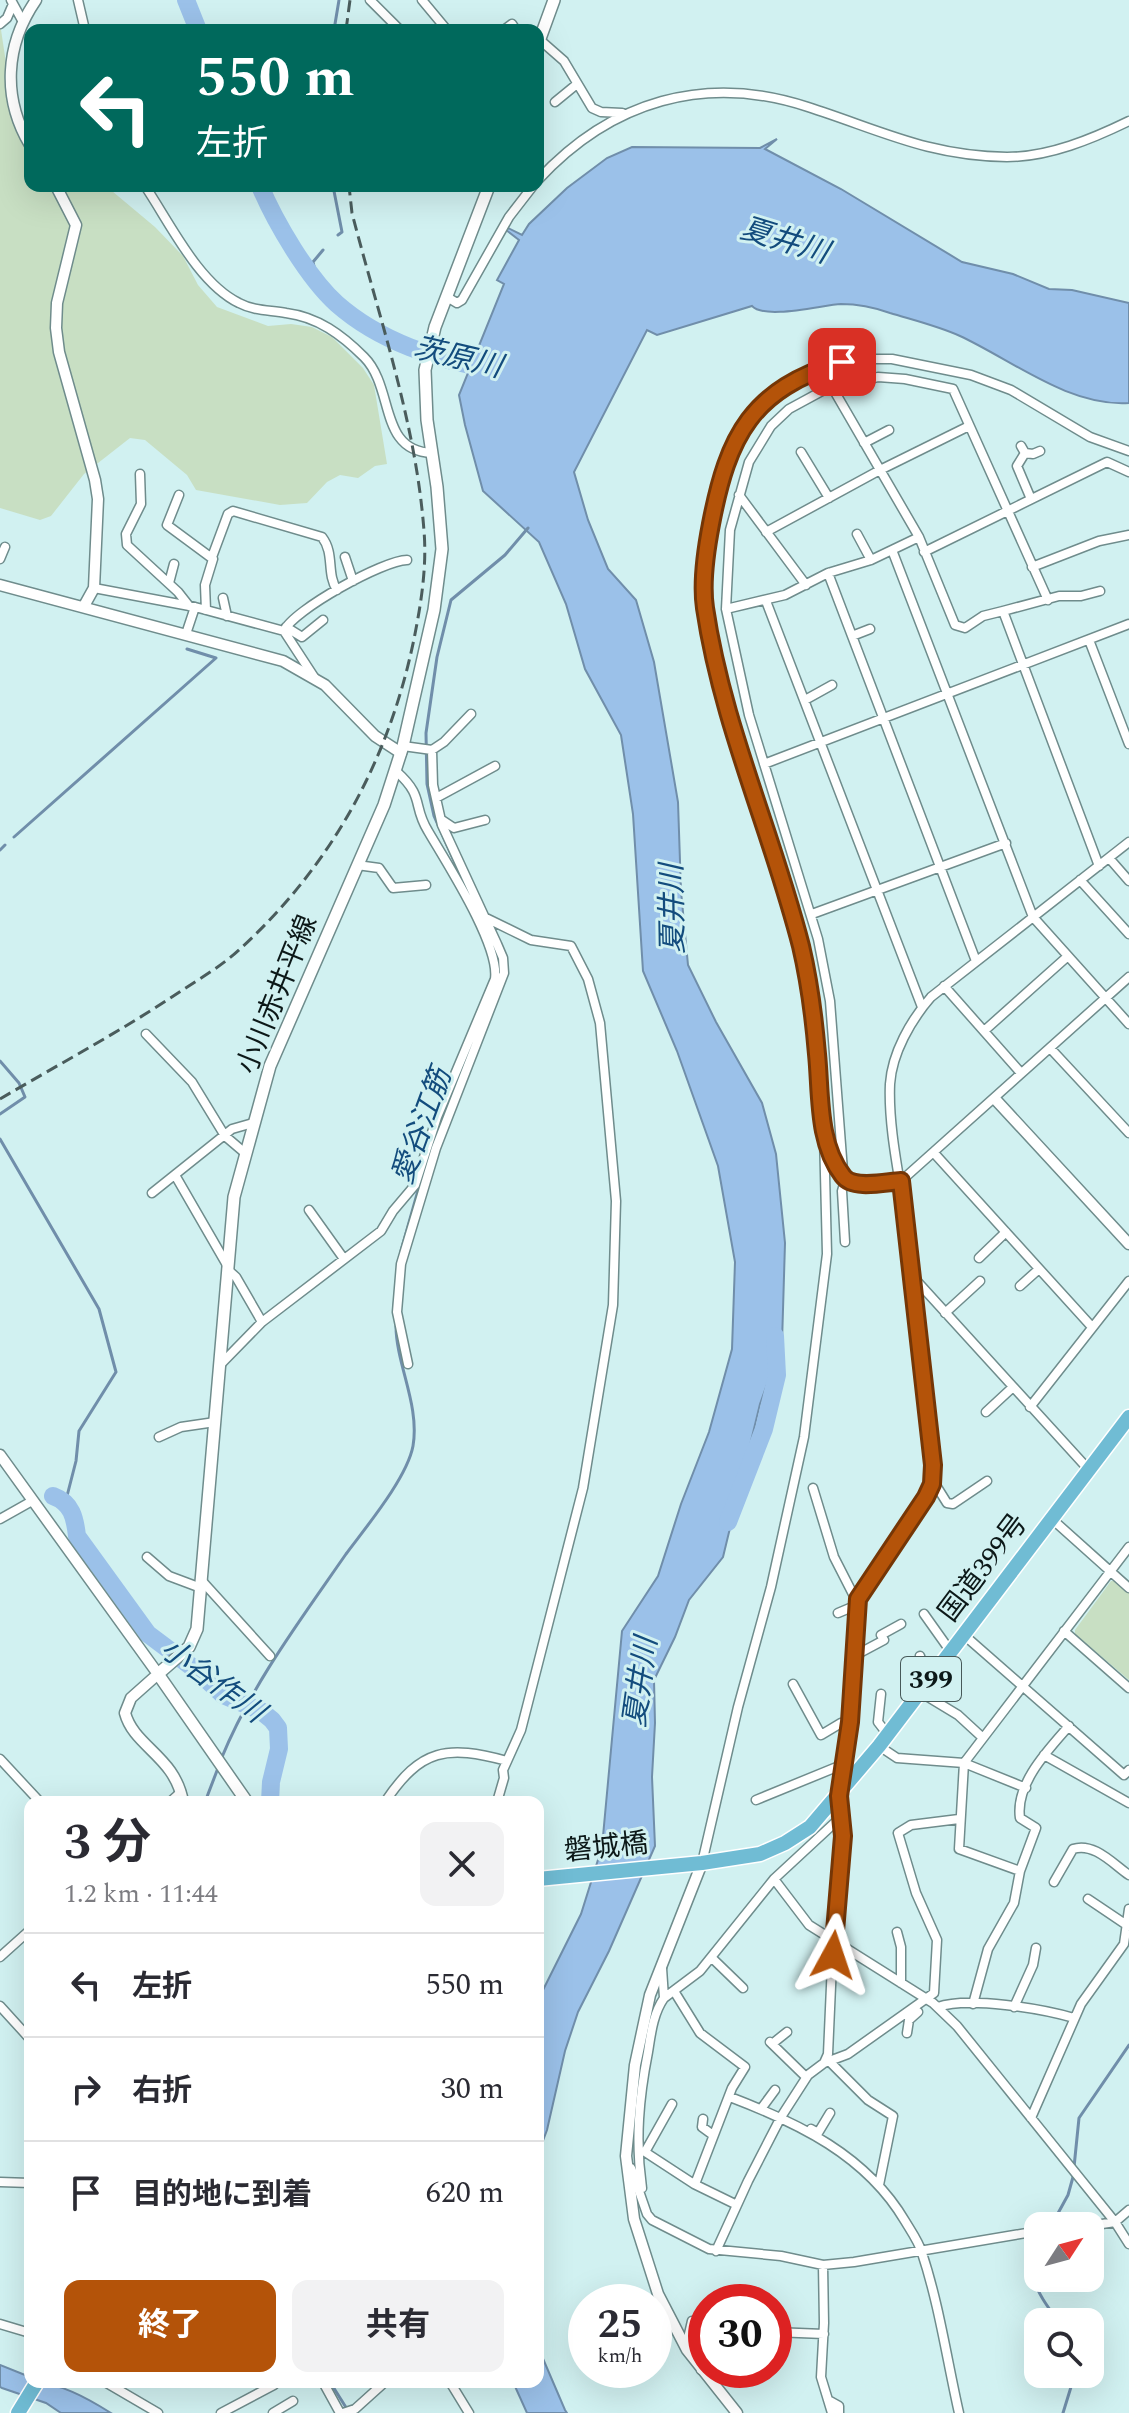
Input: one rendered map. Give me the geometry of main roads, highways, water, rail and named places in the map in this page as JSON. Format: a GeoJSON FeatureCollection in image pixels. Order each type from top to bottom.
{"type":"FeatureCollection","features":[{"type":"Feature","properties":{"kind":"highway","name":"国道399号"},"geometry":{"type":"LineString","coordinates":[[680,1863],[702,1863],[760,1854],[810,1827],[884,1740],[1129,1417]]}},
{"type":"Feature","properties":{"kind":"highway","name":"磐城橋"},"geometry":{"type":"LineString","coordinates":[[544,1878],[680,1863]]}},
{"type":"Feature","properties":{"kind":"highway"},"geometry":{"type":"LineString","coordinates":[[18,2413],[33,2388]]}},
{"type":"Feature","properties":{"kind":"main road"},"geometry":{"type":"LineString","coordinates":[[544,28],[554,0]]}},
{"type":"Feature","properties":{"kind":"main road","name":"小川赤井平線"},"geometry":{"type":"LineString","coordinates":[[243,1796],[158,1674],[180,1657],[197,1629],[234,1197],[245,1153],[270,1066],[397,772],[425,655],[441,564],[442,529],[425,370],[445,301],[487,192]]}},
{"type":"Feature","properties":{"kind":"water"},"geometry":{"type":"Polygon","coordinates":[[[777,139],[765,149],[841,189],[962,262],[1013,274],[1049,289],[1072,290],[1129,303],[1129,403],[1085,398],[1063,390],[960,336],[879,309],[841,304],[769,312],[752,306],[657,335],[647,330],[574,472],[588,520],[608,569],[636,600],[654,662],[678,802],[681,891],[688,965],[762,1103],[776,1154],[785,1243],[782,1343],[760,1404],[723,1557],[689,1600],[654,1680],[652,1777],[655,1846],[609,1951],[578,2012],[544,2138],[544,1988],[581,1914],[602,1847],[622,1631],[658,1576],[709,1432],[732,1349],[735,1262],[718,1166],[677,1051],[643,971],[633,814],[621,735],[585,669],[566,604],[539,542],[483,491],[459,395],[504,284],[497,280],[519,240],[506,230],[508,228],[522,235],[529,224],[567,188],[607,158],[632,147],[760,148],[777,139]]]}},
{"type":"Feature","properties":{"kind":"water"},"geometry":{"type":"Polygon","coordinates":[[[544,2361],[567,2413],[527,2413],[516,2388],[544,2388],[544,2361]]]}},
{"type":"Feature","properties":{"kind":"water"},"geometry":{"type":"Polygon","coordinates":[[[0,2365],[24,2375],[24,2388],[61,2388],[111,2413],[61,2413],[46,2403],[0,2387],[0,2365]]]}},
{"type":"Feature","properties":{"kind":"waterway","name":"茨原川"},"geometry":{"type":"LineString","coordinates":[[186,0],[196,24]]}},
{"type":"Feature","properties":{"kind":"waterway"},"geometry":{"type":"LineString","coordinates":[[335,24],[339,0]]}},
{"type":"Feature","properties":{"kind":"waterway","name":"茨原川"},"geometry":{"type":"LineString","coordinates":[[263,192],[304,265],[337,304],[390,339],[451,361],[493,369]]}},
{"type":"Feature","properties":{"kind":"waterway"},"geometry":{"type":"LineString","coordinates":[[334,192],[342,232],[338,235]]}},
{"type":"Feature","properties":{"kind":"waterway"},"geometry":{"type":"LineString","coordinates":[[318,283],[313,262],[323,250]]}},
{"type":"Feature","properties":{"kind":"waterway","name":"愛谷江筋"},"geometry":{"type":"LineString","coordinates":[[458,870],[434,816],[427,784],[426,733],[437,657],[451,600],[505,555],[528,528]]}},
{"type":"Feature","properties":{"kind":"waterway"},"geometry":{"type":"LineString","coordinates":[[14,837],[216,658],[187,649]]}},
{"type":"Feature","properties":{"kind":"waterway"},"geometry":{"type":"LineString","coordinates":[[0,850],[5,845]]}},
{"type":"Feature","properties":{"kind":"waterway","name":"愛谷江筋"},"geometry":{"type":"LineString","coordinates":[[494,949],[499,977]]}},
{"type":"Feature","properties":{"kind":"waterway"},"geometry":{"type":"LineString","coordinates":[[0,1061],[19,1083],[25,1097],[0,1114]]}},
{"type":"Feature","properties":{"kind":"waterway","name":"愛谷江筋"},"geometry":{"type":"LineString","coordinates":[[430,1151],[463,1065]]}},
{"type":"Feature","properties":{"kind":"waterway"},"geometry":{"type":"LineString","coordinates":[[0,1139],[99,1309],[116,1372],[79,1431],[76,1461],[67,1496],[62,1499]]}},
{"type":"Feature","properties":{"kind":"waterway","name":"愛谷江筋"},"geometry":{"type":"LineString","coordinates":[[401,1251],[426,1162]]}},
{"type":"Feature","properties":{"kind":"waterway","name":"愛谷江筋"},"geometry":{"type":"LineString","coordinates":[[394,1306],[398,1262]]}},
{"type":"Feature","properties":{"kind":"waterway","name":"愛谷江筋"},"geometry":{"type":"LineString","coordinates":[[222,1757],[278,1652],[385,1502],[409,1459],[413,1446],[413,1415],[396,1326]]}},
{"type":"Feature","properties":{"kind":"waterway","name":"夏井川"},"geometry":{"type":"LineString","coordinates":[[728,1522],[764,1429],[777,1375],[775,1336]]}},
{"type":"Feature","properties":{"kind":"waterway","name":"小谷作川"},"geometry":{"type":"LineString","coordinates":[[53,1496],[68,1507],[74,1517],[77,1536],[148,1634],[223,1695],[261,1711],[278,1728],[279,1749],[270,1796]]}},
{"type":"Feature","properties":{"kind":"waterway","name":"愛谷江筋"},"geometry":{"type":"LineString","coordinates":[[207,1796],[218,1768]]}},
{"type":"Feature","properties":{"kind":"waterway"},"geometry":{"type":"LineString","coordinates":[[1059,2212],[1073,2177],[1079,2118],[1129,2045]]}},
{"type":"Feature","properties":{"kind":"waterway"},"geometry":{"type":"LineString","coordinates":[[1039,2292],[1049,2308]]}},
{"type":"Feature","properties":{"kind":"waterway","name":"愛谷江筋"},"geometry":{"type":"LineString","coordinates":[[334,2388],[347,2409]]}},
{"type":"Feature","properties":{"kind":"waterway"},"geometry":{"type":"LineString","coordinates":[[1063,2413],[1071,2388]]}},
{"type":"Feature","properties":{"kind":"railway"},"geometry":{"type":"LineString","coordinates":[[347,24],[350,0]]}},
{"type":"Feature","properties":{"kind":"railway"},"geometry":{"type":"LineString","coordinates":[[0,1099],[137,1019],[212,971],[240,949],[273,917],[329,846],[352,808],[389,727],[417,626],[424,572],[424,531],[405,411],[352,213],[350,192]]}}]}
